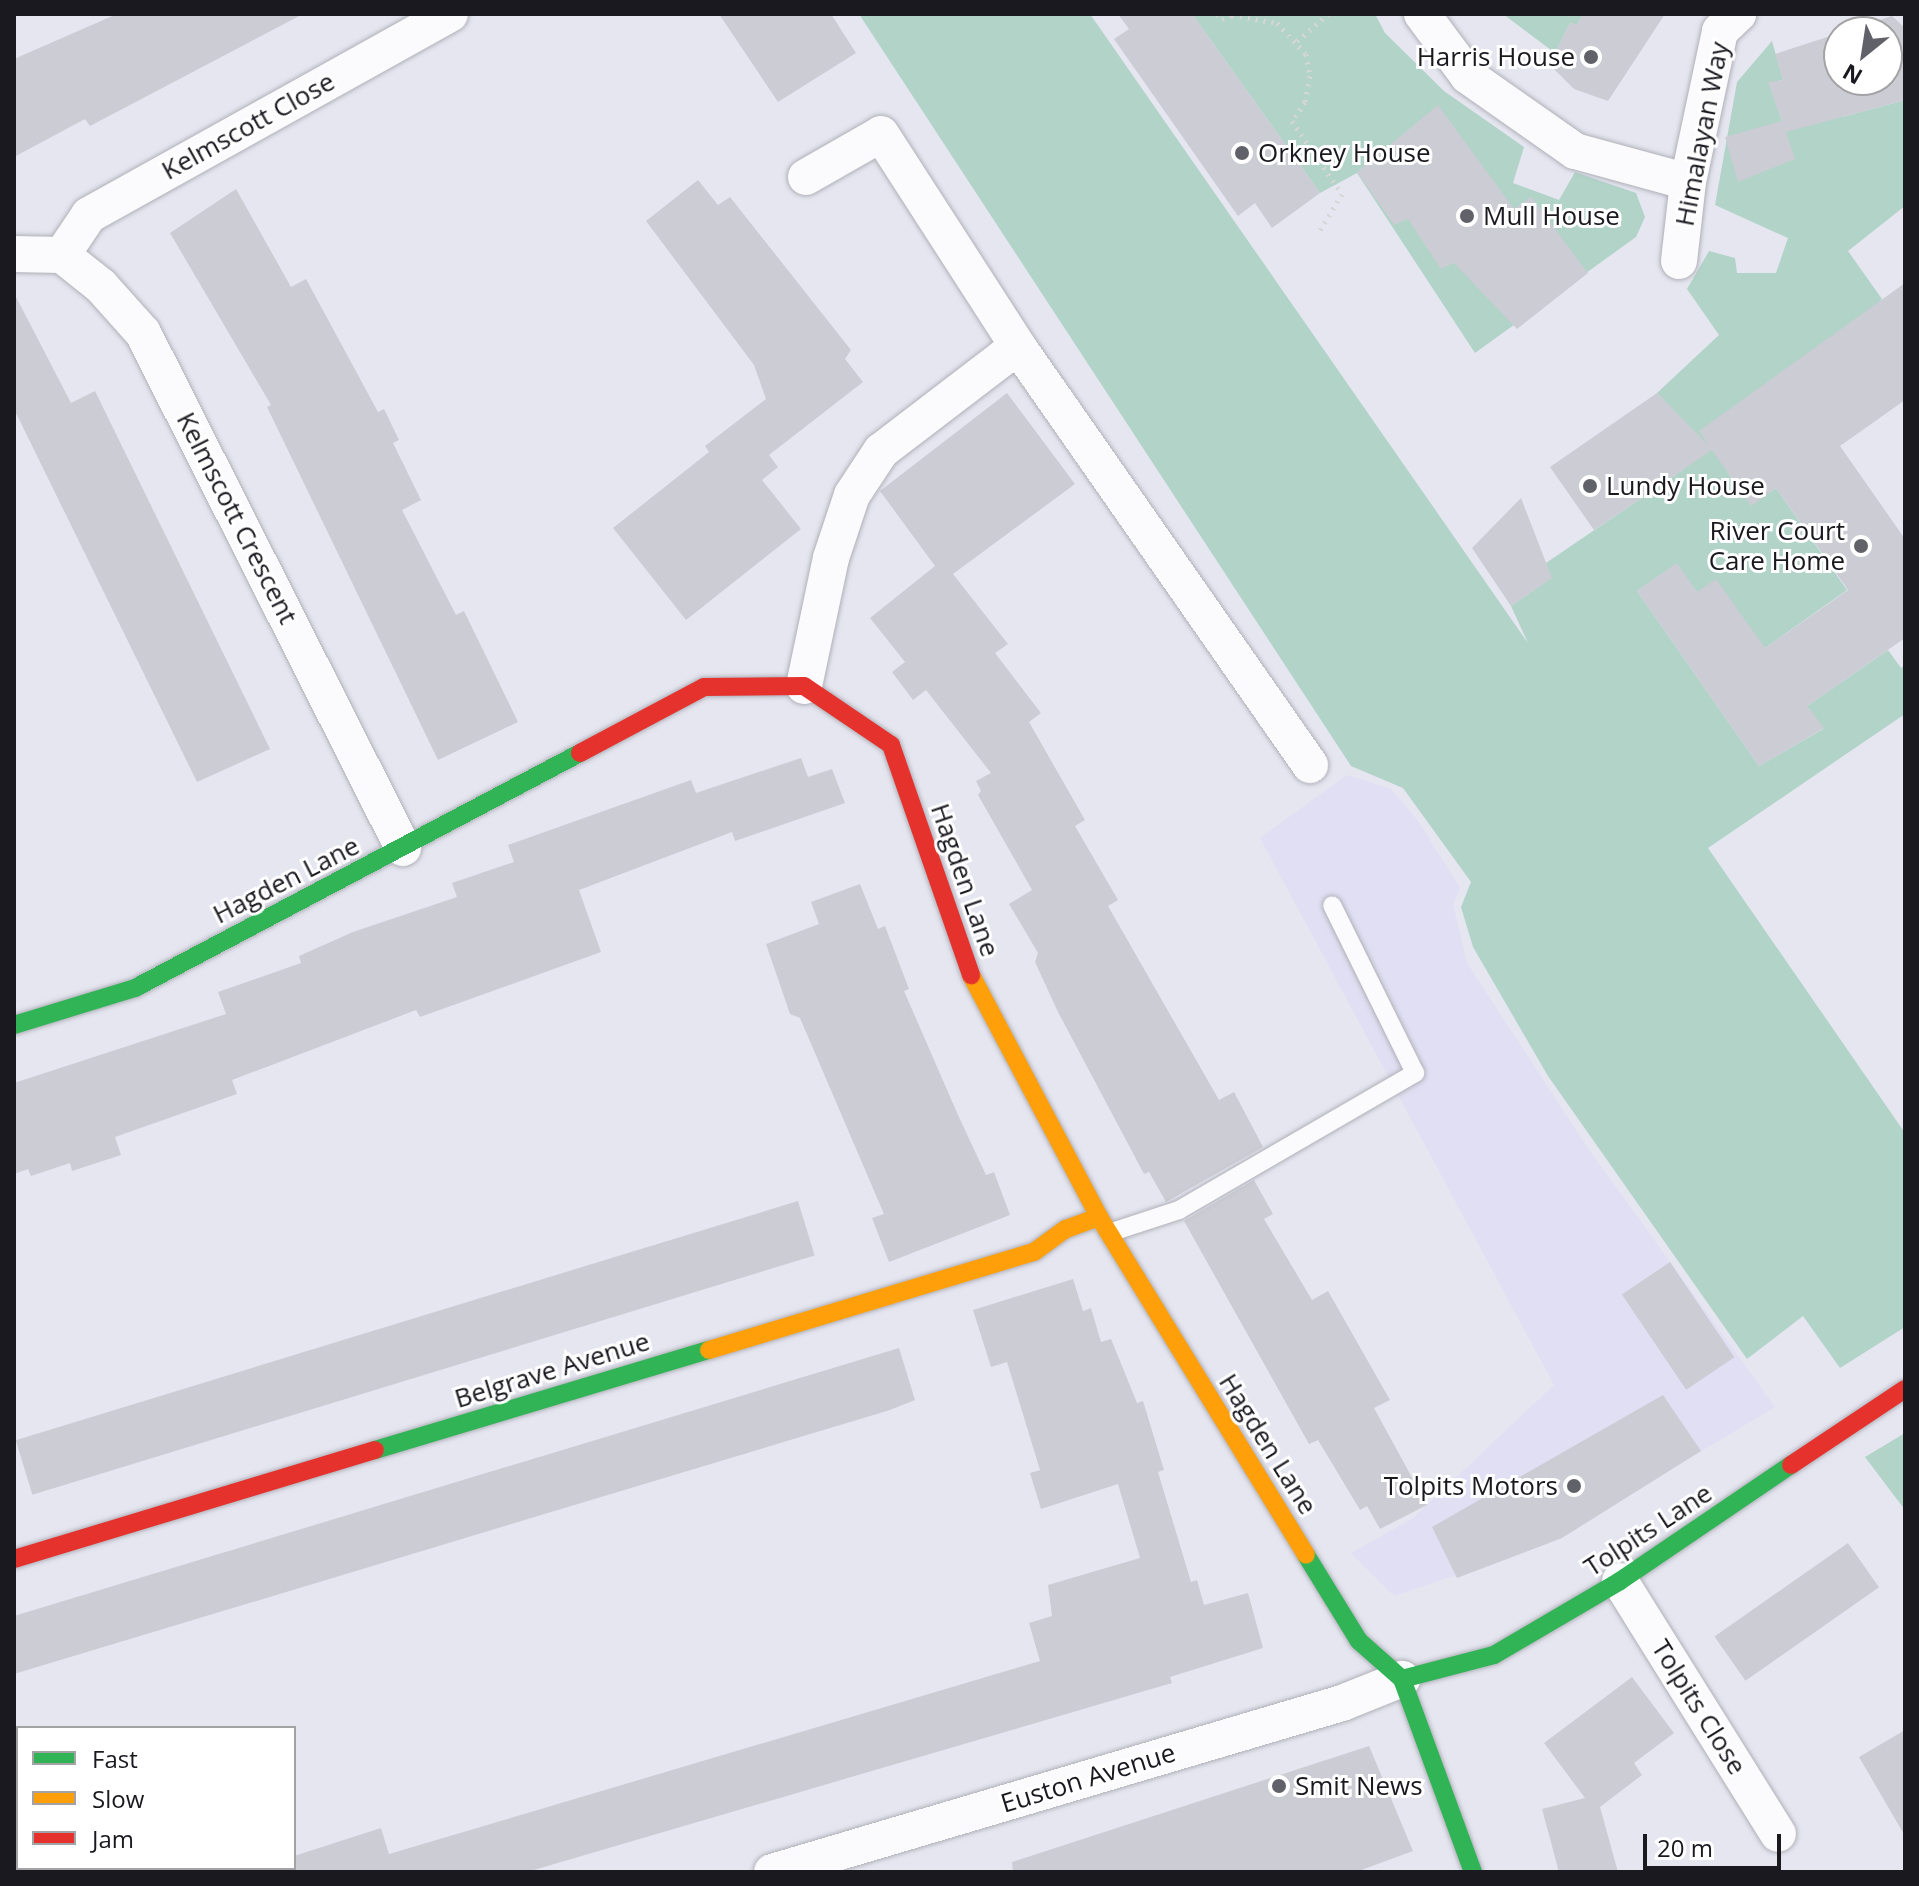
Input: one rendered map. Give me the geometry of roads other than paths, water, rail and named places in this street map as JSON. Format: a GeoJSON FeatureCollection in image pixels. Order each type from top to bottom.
{"type":"FeatureCollection","features":[{"type":"Feature","properties":{"kind":"main road","name":"Hagden Lane"},"geometry":{"type":"LineString","coordinates":[[14,1025],[135,988],[704,687],[804,686],[891,745],[978,995],[1099,1217],[1359,1641],[1402,1679],[1473,1872]]}},
{"type":"Feature","properties":{"kind":"main road","name":"Belgrave Avenue"},"geometry":{"type":"LineString","coordinates":[[14,1559],[1034,1252],[1066,1229],[1099,1217]]}},
{"type":"Feature","properties":{"kind":"main road","name":"Tolpits Lane"},"geometry":{"type":"LineString","coordinates":[[1402,1679],[1494,1655],[1620,1581],[1905,1389]]}},
{"type":"Feature","properties":{"kind":"street","name":"Kelmscott Close"},"geometry":{"type":"LineString","coordinates":[[62,255],[89,215],[450,14]]}},
{"type":"Feature","properties":{"kind":"street"},"geometry":{"type":"LineString","coordinates":[[1422,14],[1468,76],[1575,151],[1688,182]]}},
{"type":"Feature","properties":{"kind":"street","name":"Himalayan Way"},"geometry":{"type":"LineString","coordinates":[[1679,261],[1688,182],[1720,31],[1738,14]]}},
{"type":"Feature","properties":{"kind":"street"},"geometry":{"type":"LineString","coordinates":[[806,177],[881,134],[1021,351],[1310,765]]}},
{"type":"Feature","properties":{"kind":"street"},"geometry":{"type":"LineString","coordinates":[[14,254],[62,255]]}},
{"type":"Feature","properties":{"kind":"street","name":"Kelmscott Crescent"},"geometry":{"type":"LineString","coordinates":[[62,255],[101,286],[143,333],[403,848]]}},
{"type":"Feature","properties":{"kind":"street"},"geometry":{"type":"LineString","coordinates":[[804,686],[831,558],[859,484],[881,451],[1004,357],[1021,351]]}},
{"type":"Feature","properties":{"kind":"street","name":"Tolpits Close"},"geometry":{"type":"LineString","coordinates":[[1620,1581],[1778,1834]]}},
{"type":"Feature","properties":{"kind":"street","name":"Euston Avenue"},"geometry":{"type":"LineString","coordinates":[[772,1872],[1342,1703],[1402,1679]]}},
{"type":"Feature","properties":{"kind":"lane"},"geometry":{"type":"LineString","coordinates":[[1109,1233],[1179,1210],[1415,1073],[1332,905]]}},
{"type":"Feature","properties":{"kind":"place","name":"Harris House"},"geometry":{"type":"Point","coordinates":[1591,57]}},
{"type":"Feature","properties":{"kind":"place","name":"Orkney House"},"geometry":{"type":"Point","coordinates":[1242,153]}},
{"type":"Feature","properties":{"kind":"place","name":"Mull House"},"geometry":{"type":"Point","coordinates":[1467,216]}},
{"type":"Feature","properties":{"kind":"place","name":"Lundy House"},"geometry":{"type":"Point","coordinates":[1590,486]}},
{"type":"Feature","properties":{"kind":"place","name":"River Court Care Home"},"geometry":{"type":"Point","coordinates":[1861,546]}},
{"type":"Feature","properties":{"kind":"place","name":"Tolpits Motors"},"geometry":{"type":"Point","coordinates":[1574,1486]}},
{"type":"Feature","properties":{"kind":"place","name":"Smit News"},"geometry":{"type":"Point","coordinates":[1279,1786]}}]}
